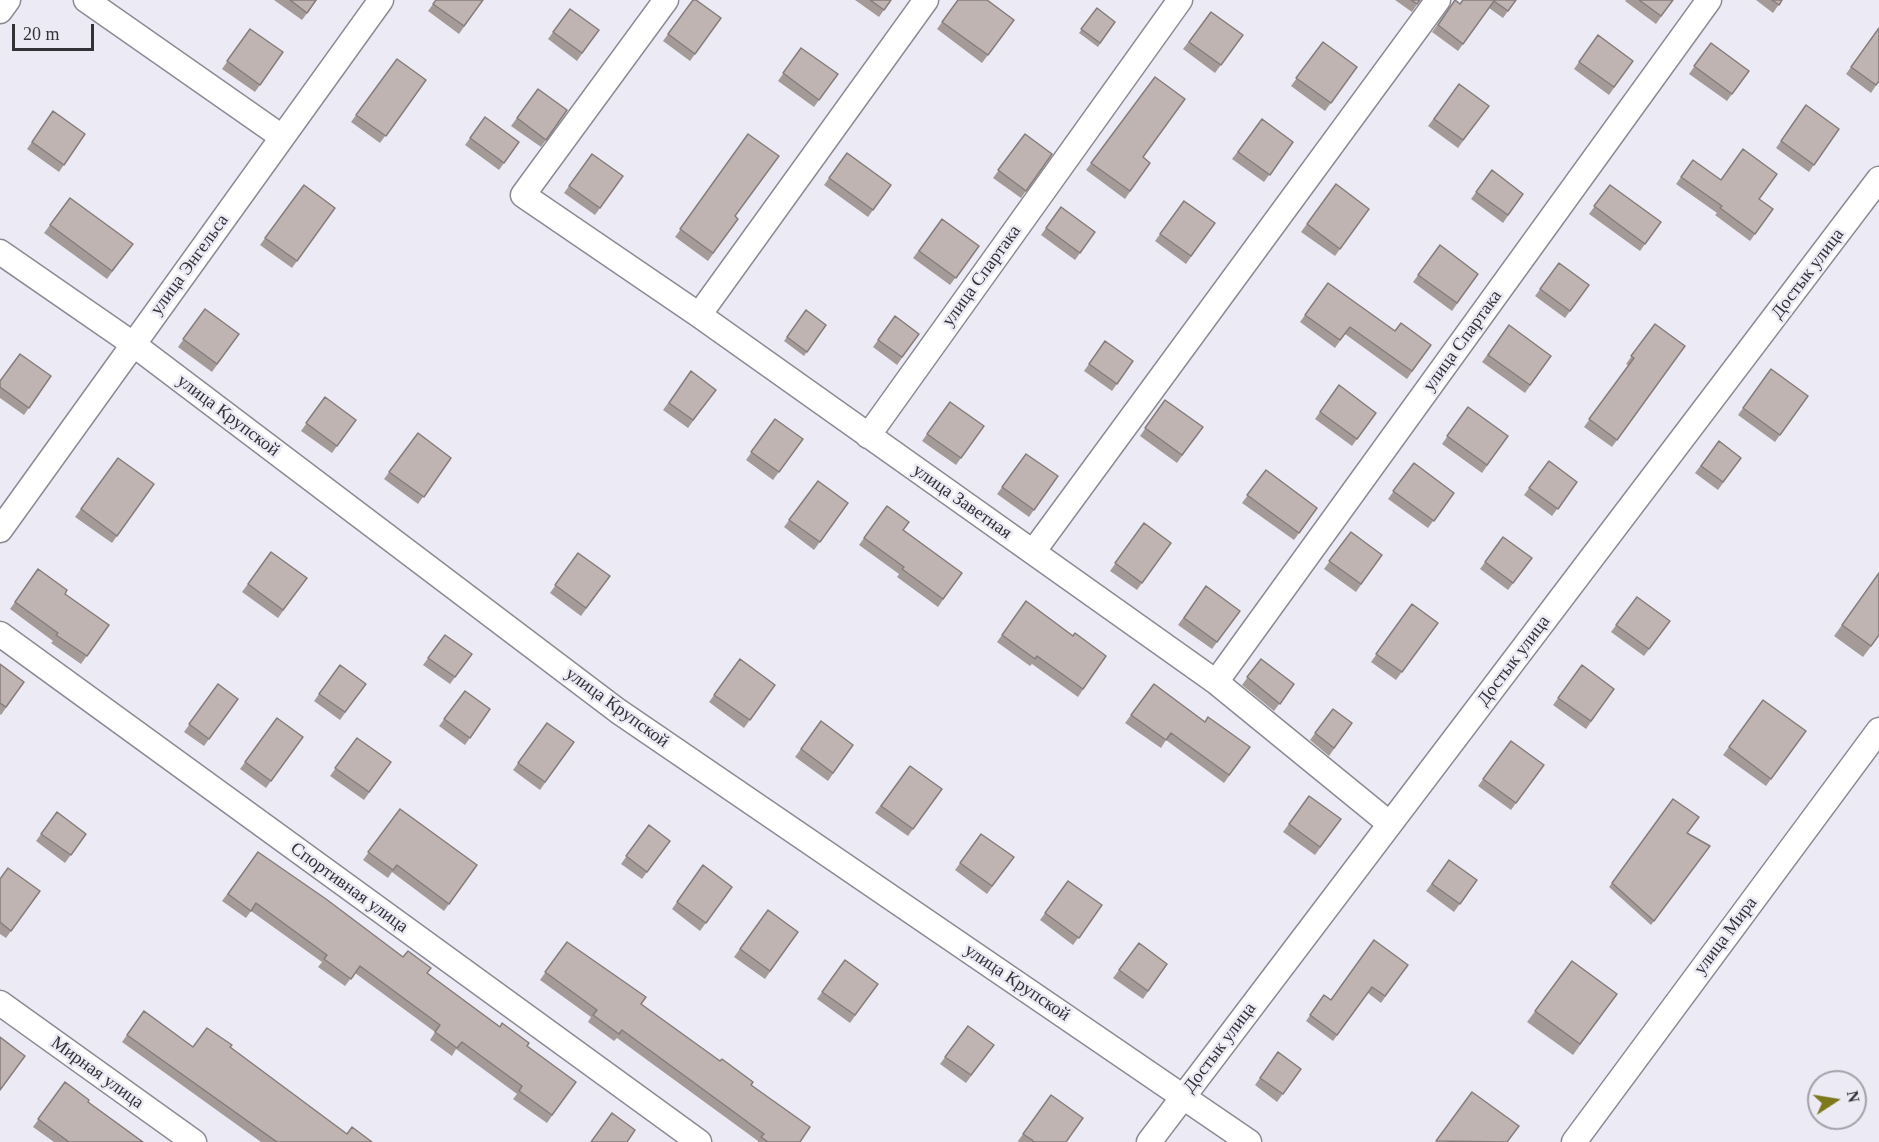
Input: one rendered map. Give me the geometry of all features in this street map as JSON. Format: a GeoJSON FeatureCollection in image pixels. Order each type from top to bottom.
{"type":"FeatureCollection","features":[{"type":"Feature","properties":{"kind":"street"},"geometry":{"type":"LineString","coordinates":[[0,11],[8,0]]}},
{"type":"Feature","properties":{"kind":"street"},"geometry":{"type":"LineString","coordinates":[[86,0],[282,137]]}},
{"type":"Feature","properties":{"kind":"street","name":"улица Энгельса"},"geometry":{"type":"LineString","coordinates":[[0,530],[381,0]]}},
{"type":"Feature","properties":{"kind":"street","name":"улица Заветная"},"geometry":{"type":"LineString","coordinates":[[666,0],[523,195],[699,315],[1216,682],[1390,824]]}},
{"type":"Feature","properties":{"kind":"street"},"geometry":{"type":"LineString","coordinates":[[699,315],[926,0]]}},
{"type":"Feature","properties":{"kind":"street","name":"улица Спартака"},"geometry":{"type":"LineString","coordinates":[[868,436],[1180,0]]}},
{"type":"Feature","properties":{"kind":"street"},"geometry":{"type":"LineString","coordinates":[[1033,552],[1438,0]]}},
{"type":"Feature","properties":{"kind":"street","name":"улица Спартака"},"geometry":{"type":"LineString","coordinates":[[1216,682],[1709,0]]}},
{"type":"Feature","properties":{"kind":"street","name":"Достык улица"},"geometry":{"type":"LineString","coordinates":[[1149,1142],[1879,179]]}},
{"type":"Feature","properties":{"kind":"street","name":"улица Крупской"},"geometry":{"type":"LineString","coordinates":[[0,252],[133,344],[618,711],[1249,1142]]}},
{"type":"Feature","properties":{"kind":"street","name":"Спортивная улица"},"geometry":{"type":"LineString","coordinates":[[0,634],[699,1142]]}},
{"type":"Feature","properties":{"kind":"street","name":"улица Мира"},"geometry":{"type":"LineString","coordinates":[[1574,1142],[1879,730]]}},
{"type":"Feature","properties":{"kind":"street","name":"Мирная улица"},"geometry":{"type":"LineString","coordinates":[[0,1003],[194,1142]]}},
{"type":"Feature","properties":{"kind":"building"},"geometry":{"type":"Polygon","coordinates":[[[290,0],[316,0],[307,13],[290,0]]]}},
{"type":"Feature","properties":{"kind":"building"},"geometry":{"type":"Polygon","coordinates":[[[436,0],[483,0],[464,26],[433,4],[436,0]]]}},
{"type":"Feature","properties":{"kind":"building"},"geometry":{"type":"Polygon","coordinates":[[[693,0],[721,18],[695,54],[668,34],[693,0]]]}},
{"type":"Feature","properties":{"kind":"building"},"geometry":{"type":"Polygon","coordinates":[[[870,0],[891,0],[884,10],[870,0]]]}},
{"type":"Feature","properties":{"kind":"building"},"geometry":{"type":"Polygon","coordinates":[[[958,0],[987,0],[1014,20],[988,55],[942,22],[958,0]]]}},
{"type":"Feature","properties":{"kind":"building"},"geometry":{"type":"Polygon","coordinates":[[[1455,0],[1460,4],[1463,0],[1516,0],[1508,11],[1494,1],[1463,44],[1438,25],[1455,0]]]}},
{"type":"Feature","properties":{"kind":"building"},"geometry":{"type":"Polygon","coordinates":[[[1639,0],[1673,0],[1661,16],[1639,0]]]}},
{"type":"Feature","properties":{"kind":"building"},"geometry":{"type":"Polygon","coordinates":[[[1772,0],[1782,0],[1779,5],[1772,0]]]}},
{"type":"Feature","properties":{"kind":"building"},"geometry":{"type":"Polygon","coordinates":[[[1097,8],[1115,22],[1100,43],[1081,29],[1097,8]]]}},
{"type":"Feature","properties":{"kind":"building"},"geometry":{"type":"Polygon","coordinates":[[[570,9],[599,30],[582,53],[553,32],[570,9]]]}},
{"type":"Feature","properties":{"kind":"building"},"geometry":{"type":"Polygon","coordinates":[[[1211,12],[1243,35],[1221,65],[1189,42],[1211,12]]]}},
{"type":"Feature","properties":{"kind":"building"},"geometry":{"type":"Polygon","coordinates":[[[1879,28],[1879,81],[1876,85],[1851,67],[1879,28]]]}},
{"type":"Feature","properties":{"kind":"building"},"geometry":{"type":"Polygon","coordinates":[[[250,29],[283,52],[260,85],[227,61],[250,29]]]}},
{"type":"Feature","properties":{"kind":"building"},"geometry":{"type":"Polygon","coordinates":[[[1598,35],[1633,61],[1614,87],[1579,62],[1598,35]]]}},
{"type":"Feature","properties":{"kind":"building"},"geometry":{"type":"Polygon","coordinates":[[[1323,42],[1357,67],[1331,103],[1296,78],[1323,42]]]}},
{"type":"Feature","properties":{"kind":"building"},"geometry":{"type":"Polygon","coordinates":[[[1711,43],[1749,71],[1732,94],[1694,66],[1711,43]]]}},
{"type":"Feature","properties":{"kind":"building"},"geometry":{"type":"Polygon","coordinates":[[[801,48],[838,74],[819,100],[783,73],[801,48]]]}},
{"type":"Feature","properties":{"kind":"building"},"geometry":{"type":"Polygon","coordinates":[[[397,59],[426,80],[386,136],[356,115],[397,59]]]}},
{"type":"Feature","properties":{"kind":"building"},"geometry":{"type":"Polygon","coordinates":[[[1155,77],[1185,99],[1143,157],[1150,163],[1130,191],[1091,163],[1155,77]]]}},
{"type":"Feature","properties":{"kind":"building"},"geometry":{"type":"Polygon","coordinates":[[[1459,84],[1489,106],[1463,140],[1434,119],[1459,84]]]}},
{"type":"Feature","properties":{"kind":"building"},"geometry":{"type":"Polygon","coordinates":[[[538,89],[567,110],[546,140],[517,118],[538,89]]]}},
{"type":"Feature","properties":{"kind":"building"},"geometry":{"type":"Polygon","coordinates":[[[1806,105],[1839,129],[1814,165],[1781,141],[1806,105]]]}},
{"type":"Feature","properties":{"kind":"building"},"geometry":{"type":"Polygon","coordinates":[[[53,111],[85,134],[64,165],[32,142],[53,111]]]}},
{"type":"Feature","properties":{"kind":"building"},"geometry":{"type":"Polygon","coordinates":[[[485,117],[519,142],[504,163],[470,138],[485,117]]]}},
{"type":"Feature","properties":{"kind":"building"},"geometry":{"type":"Polygon","coordinates":[[[1262,119],[1293,142],[1270,175],[1238,152],[1262,119]]]}},
{"type":"Feature","properties":{"kind":"building"},"geometry":{"type":"Polygon","coordinates":[[[748,134],[779,156],[735,216],[738,219],[713,253],[680,229],[748,134]]]}},
{"type":"Feature","properties":{"kind":"building"},"geometry":{"type":"Polygon","coordinates":[[[1025,134],[1052,154],[1026,191],[998,170],[1025,134]]]}},
{"type":"Feature","properties":{"kind":"building"},"geometry":{"type":"Polygon","coordinates":[[[1743,149],[1777,174],[1759,199],[1773,209],[1755,234],[1720,208],[1722,206],[1681,177],[1693,160],[1721,180],[1743,149]]]}},
{"type":"Feature","properties":{"kind":"building"},"geometry":{"type":"Polygon","coordinates":[[[847,153],[891,185],[873,210],[829,178],[847,153]]]}},
{"type":"Feature","properties":{"kind":"building"},"geometry":{"type":"Polygon","coordinates":[[[592,154],[623,176],[600,208],[569,186],[592,154]]]}},
{"type":"Feature","properties":{"kind":"building"},"geometry":{"type":"Polygon","coordinates":[[[1492,170],[1523,194],[1508,215],[1476,192],[1492,170]]]}},
{"type":"Feature","properties":{"kind":"building"},"geometry":{"type":"Polygon","coordinates":[[[1336,184],[1369,209],[1340,249],[1307,224],[1336,184]]]}},
{"type":"Feature","properties":{"kind":"building"},"geometry":{"type":"Polygon","coordinates":[[[304,185],[335,208],[297,261],[265,238],[304,185]]]}},
{"type":"Feature","properties":{"kind":"building"},"geometry":{"type":"Polygon","coordinates":[[[1610,185],[1661,222],[1645,244],[1594,206],[1610,185]]]}},
{"type":"Feature","properties":{"kind":"building"},"geometry":{"type":"Polygon","coordinates":[[[70,198],[133,244],[112,271],[50,225],[70,198]]]}},
{"type":"Feature","properties":{"kind":"building"},"geometry":{"type":"Polygon","coordinates":[[[1184,201],[1215,223],[1191,256],[1160,234],[1184,201]]]}},
{"type":"Feature","properties":{"kind":"building"},"geometry":{"type":"Polygon","coordinates":[[[1061,207],[1095,232],[1080,253],[1046,228],[1061,207]]]}},
{"type":"Feature","properties":{"kind":"building"},"geometry":{"type":"Polygon","coordinates":[[[942,219],[979,246],[956,278],[919,251],[942,219]]]}},
{"type":"Feature","properties":{"kind":"building"},"geometry":{"type":"Polygon","coordinates":[[[1440,245],[1478,274],[1457,303],[1418,275],[1440,245]]]}},
{"type":"Feature","properties":{"kind":"building"},"geometry":{"type":"Polygon","coordinates":[[[1559,263],[1589,285],[1570,311],[1540,289],[1559,263]]]}},
{"type":"Feature","properties":{"kind":"building"},"geometry":{"type":"Polygon","coordinates":[[[1328,283],[1395,331],[1401,323],[1431,345],[1412,371],[1350,327],[1340,340],[1305,315],[1328,283]]]}},
{"type":"Feature","properties":{"kind":"building"},"geometry":{"type":"Polygon","coordinates":[[[205,309],[239,334],[217,364],[183,339],[205,309]]]}},
{"type":"Feature","properties":{"kind":"building"},"geometry":{"type":"Polygon","coordinates":[[[806,310],[826,325],[807,352],[787,337],[806,310]]]}},
{"type":"Feature","properties":{"kind":"building"},"geometry":{"type":"Polygon","coordinates":[[[895,316],[919,334],[902,357],[878,340],[895,316]]]}},
{"type":"Feature","properties":{"kind":"building"},"geometry":{"type":"Polygon","coordinates":[[[1655,324],[1685,346],[1617,440],[1589,419],[1634,358],[1631,356],[1655,324]]]}},
{"type":"Feature","properties":{"kind":"building"},"geometry":{"type":"Polygon","coordinates":[[[1509,325],[1551,356],[1530,385],[1488,355],[1509,325]]]}},
{"type":"Feature","properties":{"kind":"building"},"geometry":{"type":"Polygon","coordinates":[[[1105,341],[1133,361],[1117,384],[1089,364],[1105,341]]]}},
{"type":"Feature","properties":{"kind":"building"},"geometry":{"type":"Polygon","coordinates":[[[20,354],[51,376],[29,408],[0,387],[0,381],[20,354]]]}},
{"type":"Feature","properties":{"kind":"building"},"geometry":{"type":"Polygon","coordinates":[[[1771,369],[1808,396],[1780,435],[1743,408],[1771,369]]]}},
{"type":"Feature","properties":{"kind":"building"},"geometry":{"type":"Polygon","coordinates":[[[691,371],[716,390],[693,420],[669,403],[691,371]]]}},
{"type":"Feature","properties":{"kind":"building"},"geometry":{"type":"Polygon","coordinates":[[[1339,385],[1376,413],[1357,439],[1320,412],[1339,385]]]}},
{"type":"Feature","properties":{"kind":"building"},"geometry":{"type":"Polygon","coordinates":[[[325,397],[356,420],[337,446],[306,423],[325,397]]]}},
{"type":"Feature","properties":{"kind":"building"},"geometry":{"type":"Polygon","coordinates":[[[1165,400],[1203,427],[1182,455],[1145,428],[1165,400]]]}},
{"type":"Feature","properties":{"kind":"building"},"geometry":{"type":"Polygon","coordinates":[[[950,402],[984,426],[961,458],[927,434],[950,402]]]}},
{"type":"Feature","properties":{"kind":"building"},"geometry":{"type":"Polygon","coordinates":[[[1468,407],[1508,436],[1487,465],[1447,436],[1468,407]]]}},
{"type":"Feature","properties":{"kind":"building"},"geometry":{"type":"Polygon","coordinates":[[[775,419],[803,439],[779,472],[751,452],[775,419]]]}},
{"type":"Feature","properties":{"kind":"building"},"geometry":{"type":"Polygon","coordinates":[[[418,433],[451,458],[424,497],[389,472],[418,433]]]}},
{"type":"Feature","properties":{"kind":"building"},"geometry":{"type":"Polygon","coordinates":[[[1719,441],[1741,458],[1723,482],[1701,466],[1719,441]]]}},
{"type":"Feature","properties":{"kind":"building"},"geometry":{"type":"Polygon","coordinates":[[[1026,454],[1058,476],[1034,510],[1002,487],[1026,454]]]}},
{"type":"Feature","properties":{"kind":"building"},"geometry":{"type":"Polygon","coordinates":[[[118,458],[154,484],[117,536],[81,509],[118,458]]]}},
{"type":"Feature","properties":{"kind":"building"},"geometry":{"type":"Polygon","coordinates":[[[1549,461],[1577,482],[1558,509],[1529,488],[1549,461]]]}},
{"type":"Feature","properties":{"kind":"building"},"geometry":{"type":"Polygon","coordinates":[[[1414,463],[1454,493],[1434,521],[1393,491],[1414,463]]]}},
{"type":"Feature","properties":{"kind":"building"},"geometry":{"type":"Polygon","coordinates":[[[1266,470],[1317,508],[1299,533],[1247,495],[1266,470]]]}},
{"type":"Feature","properties":{"kind":"building"},"geometry":{"type":"Polygon","coordinates":[[[818,481],[848,503],[820,542],[789,520],[818,481]]]}},
{"type":"Feature","properties":{"kind":"building"},"geometry":{"type":"Polygon","coordinates":[[[887,506],[909,522],[903,530],[962,573],[943,599],[864,538],[887,506]]]}},
{"type":"Feature","properties":{"kind":"building"},"geometry":{"type":"Polygon","coordinates":[[[1144,523],[1171,543],[1142,583],[1115,563],[1144,523]]]}},
{"type":"Feature","properties":{"kind":"building"},"geometry":{"type":"Polygon","coordinates":[[[1351,532],[1382,555],[1361,584],[1329,561],[1351,532]]]}},
{"type":"Feature","properties":{"kind":"building"},"geometry":{"type":"Polygon","coordinates":[[[1503,537],[1532,558],[1513,583],[1485,562],[1503,537]]]}},
{"type":"Feature","properties":{"kind":"building"},"geometry":{"type":"Polygon","coordinates":[[[271,552],[307,578],[283,610],[248,584],[271,552]]]}},
{"type":"Feature","properties":{"kind":"building"},"geometry":{"type":"Polygon","coordinates":[[[578,553],[610,576],[586,608],[555,585],[578,553]]]}},
{"type":"Feature","properties":{"kind":"building"},"geometry":{"type":"Polygon","coordinates":[[[38,569],[67,590],[65,594],[109,625],[87,656],[56,635],[58,633],[15,602],[38,569]]]}},
{"type":"Feature","properties":{"kind":"building"},"geometry":{"type":"Polygon","coordinates":[[[1879,573],[1879,635],[1871,646],[1842,625],[1879,573]]]}},
{"type":"Feature","properties":{"kind":"building"},"geometry":{"type":"Polygon","coordinates":[[[1206,586],[1240,611],[1217,642],[1184,618],[1206,586]]]}},
{"type":"Feature","properties":{"kind":"building"},"geometry":{"type":"Polygon","coordinates":[[[1637,597],[1670,621],[1649,649],[1616,625],[1637,597]]]}},
{"type":"Feature","properties":{"kind":"building"},"geometry":{"type":"Polygon","coordinates":[[[1026,601],[1073,636],[1075,633],[1106,656],[1083,689],[1037,656],[1035,659],[1002,635],[1026,601]]]}},
{"type":"Feature","properties":{"kind":"building"},"geometry":{"type":"Polygon","coordinates":[[[1412,604],[1438,623],[1402,672],[1376,654],[1412,604]]]}},
{"type":"Feature","properties":{"kind":"building"},"geometry":{"type":"Polygon","coordinates":[[[445,635],[472,654],[455,677],[428,658],[445,635]]]}},
{"type":"Feature","properties":{"kind":"building"},"geometry":{"type":"Polygon","coordinates":[[[740,659],[775,685],[750,720],[714,695],[740,659]]]}},
{"type":"Feature","properties":{"kind":"building"},"geometry":{"type":"Polygon","coordinates":[[[1261,659],[1294,684],[1280,704],[1247,677],[1261,659]]]}},
{"type":"Feature","properties":{"kind":"building"},"geometry":{"type":"Polygon","coordinates":[[[0,664],[24,682],[6,707],[0,703],[0,664]]]}},
{"type":"Feature","properties":{"kind":"building"},"geometry":{"type":"Polygon","coordinates":[[[340,665],[366,684],[345,712],[319,694],[340,665]]]}},
{"type":"Feature","properties":{"kind":"building"},"geometry":{"type":"Polygon","coordinates":[[[1582,665],[1614,689],[1591,721],[1558,698],[1582,665]]]}},
{"type":"Feature","properties":{"kind":"building"},"geometry":{"type":"Polygon","coordinates":[[[218,684],[238,699],[209,739],[189,724],[218,684]]]}},
{"type":"Feature","properties":{"kind":"building"},"geometry":{"type":"Polygon","coordinates":[[[1154,684],[1205,722],[1208,717],[1250,747],[1229,775],[1171,733],[1166,740],[1131,715],[1154,684]]]}},
{"type":"Feature","properties":{"kind":"building"},"geometry":{"type":"Polygon","coordinates":[[[465,691],[490,709],[470,738],[444,719],[465,691]]]}},
{"type":"Feature","properties":{"kind":"building"},"geometry":{"type":"Polygon","coordinates":[[[1763,700],[1806,731],[1771,779],[1729,747],[1763,700]]]}},
{"type":"Feature","properties":{"kind":"building"},"geometry":{"type":"Polygon","coordinates":[[[1333,709],[1352,723],[1334,748],[1315,733],[1333,709]]]}},
{"type":"Feature","properties":{"kind":"building"},"geometry":{"type":"Polygon","coordinates":[[[277,718],[303,737],[271,781],[245,762],[277,718]]]}},
{"type":"Feature","properties":{"kind":"building"},"geometry":{"type":"Polygon","coordinates":[[[821,721],[853,745],[833,773],[801,749],[821,721]]]}},
{"type":"Feature","properties":{"kind":"building"},"geometry":{"type":"Polygon","coordinates":[[[547,723],[574,742],[545,782],[518,763],[547,723]]]}},
{"type":"Feature","properties":{"kind":"building"},"geometry":{"type":"Polygon","coordinates":[[[357,738],[391,762],[369,792],[335,768],[357,738]]]}},
{"type":"Feature","properties":{"kind":"building"},"geometry":{"type":"Polygon","coordinates":[[[1511,741],[1544,765],[1516,803],[1483,779],[1511,741]]]}},
{"type":"Feature","properties":{"kind":"building"},"geometry":{"type":"Polygon","coordinates":[[[910,766],[942,789],[913,829],[881,806],[910,766]]]}},
{"type":"Feature","properties":{"kind":"building"},"geometry":{"type":"Polygon","coordinates":[[[1309,796],[1341,819],[1320,847],[1289,824],[1309,796]]]}},
{"type":"Feature","properties":{"kind":"building"},"geometry":{"type":"Polygon","coordinates":[[[1673,799],[1699,817],[1687,833],[1710,846],[1654,921],[1612,883],[1673,799]]]}},
{"type":"Feature","properties":{"kind":"building"},"geometry":{"type":"Polygon","coordinates":[[[400,809],[477,865],[449,904],[397,865],[393,870],[368,852],[400,809]]]}},
{"type":"Feature","properties":{"kind":"building"},"geometry":{"type":"Polygon","coordinates":[[[57,812],[86,834],[71,855],[41,834],[57,812]]]}},
{"type":"Feature","properties":{"kind":"building"},"geometry":{"type":"Polygon","coordinates":[[[649,825],[670,841],[647,872],[626,856],[649,825]]]}},
{"type":"Feature","properties":{"kind":"building"},"geometry":{"type":"Polygon","coordinates":[[[981,834],[1014,857],[992,886],[960,863],[981,834]]]}},
{"type":"Feature","properties":{"kind":"building"},"geometry":{"type":"Polygon","coordinates":[[[258,852],[326,899],[403,957],[408,951],[431,968],[427,973],[500,1027],[502,1023],[529,1043],[527,1046],[576,1082],[552,1115],[519,1091],[522,1086],[462,1042],[457,1048],[435,1032],[440,1025],[360,966],[351,979],[324,959],[327,955],[256,903],[251,911],[228,894],[258,852]]]}},
{"type":"Feature","properties":{"kind":"building"},"geometry":{"type":"Polygon","coordinates":[[[1449,860],[1477,880],[1460,904],[1432,884],[1449,860]]]}},
{"type":"Feature","properties":{"kind":"building"},"geometry":{"type":"Polygon","coordinates":[[[703,865],[732,887],[706,923],[677,902],[703,865]]]}},
{"type":"Feature","properties":{"kind":"building"},"geometry":{"type":"Polygon","coordinates":[[[8,868],[40,891],[11,931],[0,922],[0,879],[8,868]]]}},
{"type":"Feature","properties":{"kind":"building"},"geometry":{"type":"Polygon","coordinates":[[[1068,881],[1102,905],[1079,938],[1045,913],[1068,881]]]}},
{"type":"Feature","properties":{"kind":"building"},"geometry":{"type":"Polygon","coordinates":[[[768,910],[798,932],[770,971],[740,949],[768,910]]]}},
{"type":"Feature","properties":{"kind":"building"},"geometry":{"type":"Polygon","coordinates":[[[1374,940],[1408,965],[1385,996],[1372,987],[1337,1035],[1310,1015],[1324,995],[1331,1000],[1374,940]]]}},
{"type":"Feature","properties":{"kind":"building"},"geometry":{"type":"Polygon","coordinates":[[[567,942],[646,997],[641,1004],[720,1061],[722,1059],[753,1082],[751,1085],[810,1127],[800,1142],[768,1142],[761,1137],[764,1134],[622,1030],[619,1034],[593,1015],[597,1010],[545,972],[567,942]]]}},
{"type":"Feature","properties":{"kind":"building"},"geometry":{"type":"Polygon","coordinates":[[[1139,943],[1167,964],[1148,991],[1119,970],[1139,943]]]}},
{"type":"Feature","properties":{"kind":"building"},"geometry":{"type":"Polygon","coordinates":[[[845,960],[878,984],[855,1015],[822,992],[845,960]]]}},
{"type":"Feature","properties":{"kind":"building"},"geometry":{"type":"Polygon","coordinates":[[[1572,961],[1617,994],[1580,1044],[1535,1011],[1572,961]]]}},
{"type":"Feature","properties":{"kind":"building"},"geometry":{"type":"Polygon","coordinates":[[[144,1011],[193,1047],[207,1028],[347,1134],[352,1127],[372,1142],[277,1142],[127,1035],[144,1011]]]}},
{"type":"Feature","properties":{"kind":"building"},"geometry":{"type":"Polygon","coordinates":[[[968,1026],[994,1045],[971,1075],[945,1057],[968,1026]]]}},
{"type":"Feature","properties":{"kind":"building"},"geometry":{"type":"Polygon","coordinates":[[[0,1037],[25,1056],[0,1090],[0,1037]]]}},
{"type":"Feature","properties":{"kind":"building"},"geometry":{"type":"Polygon","coordinates":[[[1278,1052],[1301,1069],[1283,1094],[1260,1078],[1278,1052]]]}},
{"type":"Feature","properties":{"kind":"building"},"geometry":{"type":"Polygon","coordinates":[[[65,1082],[89,1100],[88,1102],[143,1142],[69,1142],[38,1119],[65,1082]]]}},
{"type":"Feature","properties":{"kind":"building"},"geometry":{"type":"Polygon","coordinates":[[[1472,1092],[1519,1126],[1507,1142],[1436,1141],[1472,1092]]]}},
{"type":"Feature","properties":{"kind":"building"},"geometry":{"type":"Polygon","coordinates":[[[1051,1095],[1083,1118],[1066,1142],[1035,1142],[1023,1134],[1051,1095]]]}},
{"type":"Feature","properties":{"kind":"building"},"geometry":{"type":"Polygon","coordinates":[[[612,1113],[635,1130],[627,1142],[591,1142],[612,1113]]]}}]}
